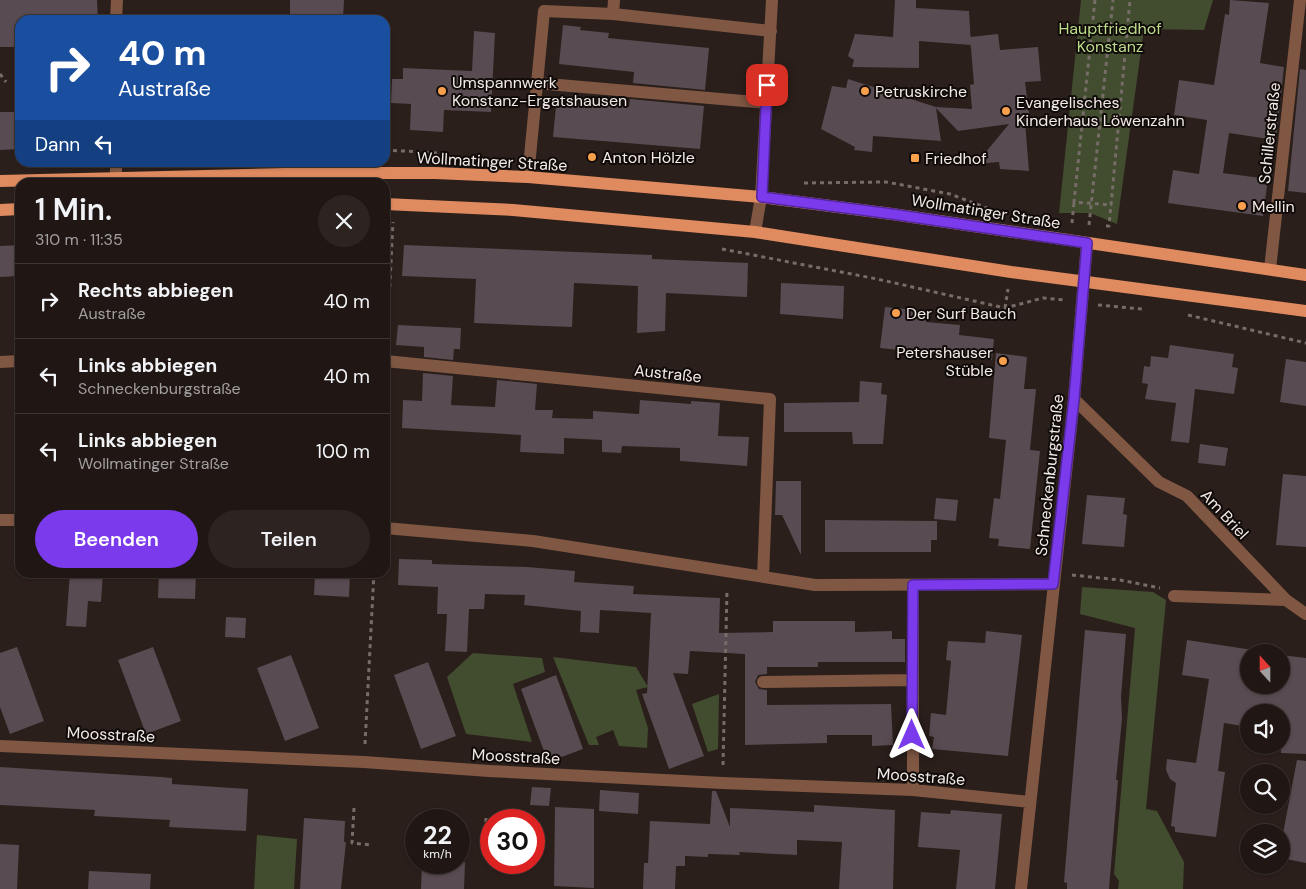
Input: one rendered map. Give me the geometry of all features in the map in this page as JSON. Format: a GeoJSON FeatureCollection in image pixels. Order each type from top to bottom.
{"type":"FeatureCollection","features":[{"type":"Feature","properties":{"kind":"main road","name":"Wollmatinger Straße"},"geometry":{"type":"LineString","coordinates":[[87,178],[326,173],[435,173],[528,177],[762,197],[892,214],[1270,269],[1306,276]]}},
{"type":"Feature","properties":{"kind":"main road","name":"Wollmatinger Straße"},"geometry":{"type":"LineString","coordinates":[[0,181],[15,180]]}},
{"type":"Feature","properties":{"kind":"main road"},"geometry":{"type":"LineString","coordinates":[[390,204],[541,213],[755,232],[1084,282],[1306,311]]}},
{"type":"Feature","properties":{"kind":"main road"},"geometry":{"type":"LineString","coordinates":[[0,210],[15,209]]}},
{"type":"Feature","properties":{"kind":"street"},"geometry":{"type":"LineString","coordinates":[[116,15],[117,0]]}},
{"type":"Feature","properties":{"kind":"street"},"geometry":{"type":"LineString","coordinates":[[614,0],[614,14]]}},
{"type":"Feature","properties":{"kind":"street"},"geometry":{"type":"LineString","coordinates":[[755,232],[762,197],[772,0]]}},
{"type":"Feature","properties":{"kind":"street","name":"Schillerstraße"},"geometry":{"type":"LineString","coordinates":[[1270,269],[1300,0]]}},
{"type":"Feature","properties":{"kind":"street"},"geometry":{"type":"LineString","coordinates":[[528,177],[544,10],[614,14],[771,31]]}},
{"type":"Feature","properties":{"kind":"street"},"geometry":{"type":"LineString","coordinates":[[536,83],[766,103]]}},
{"type":"Feature","properties":{"kind":"street"},"geometry":{"type":"LineString","coordinates":[[116,167],[116,177]]}},
{"type":"Feature","properties":{"kind":"street","name":"Schneckenburgstraße"},"geometry":{"type":"LineString","coordinates":[[1021,889],[1053,579],[1074,399],[1087,243]]}},
{"type":"Feature","properties":{"kind":"street"},"geometry":{"type":"LineString","coordinates":[[0,362],[15,361]]}},
{"type":"Feature","properties":{"kind":"street","name":"Austraße"},"geometry":{"type":"LineString","coordinates":[[390,362],[770,399],[763,577]]}},
{"type":"Feature","properties":{"kind":"street","name":"Am Briel"},"geometry":{"type":"LineString","coordinates":[[1074,399],[1158,482],[1187,496],[1286,600],[1306,614]]}},
{"type":"Feature","properties":{"kind":"street"},"geometry":{"type":"LineString","coordinates":[[0,520],[15,520]]}},
{"type":"Feature","properties":{"kind":"street"},"geometry":{"type":"LineString","coordinates":[[390,528],[533,541],[815,585],[913,585],[1053,579]]}},
{"type":"Feature","properties":{"kind":"street"},"geometry":{"type":"LineString","coordinates":[[913,585],[913,790]]}},
{"type":"Feature","properties":{"kind":"street"},"geometry":{"type":"LineString","coordinates":[[1174,596],[1286,600]]}},
{"type":"Feature","properties":{"kind":"street"},"geometry":{"type":"LineString","coordinates":[[763,682],[912,680]]}},
{"type":"Feature","properties":{"kind":"street","name":"Moosstraße"},"geometry":{"type":"LineString","coordinates":[[0,746],[364,762],[489,771],[722,783],[913,790],[1030,802]]}},
{"type":"Feature","properties":{"kind":"path"},"geometry":{"type":"LineString","coordinates":[[1095,0],[1072,223],[1108,231]]}},
{"type":"Feature","properties":{"kind":"path"},"geometry":{"type":"LineString","coordinates":[[1087,243],[1112,0]]}},
{"type":"Feature","properties":{"kind":"path"},"geometry":{"type":"LineString","coordinates":[[1071,226],[1109,226],[1130,0]]}},
{"type":"Feature","properties":{"kind":"path"},"geometry":{"type":"LineString","coordinates":[[0,74],[6,82]]}},
{"type":"Feature","properties":{"kind":"path"},"geometry":{"type":"LineString","coordinates":[[801,182],[886,182],[950,194],[990,210]]}},
{"type":"Feature","properties":{"kind":"path"},"geometry":{"type":"LineString","coordinates":[[1074,202],[1111,205]]}},
{"type":"Feature","properties":{"kind":"path"},"geometry":{"type":"LineString","coordinates":[[390,280],[393,219],[402,220]]}},
{"type":"Feature","properties":{"kind":"path"},"geometry":{"type":"LineString","coordinates":[[717,248],[1006,308]]}},
{"type":"Feature","properties":{"kind":"path"},"geometry":{"type":"LineString","coordinates":[[1184,314],[1306,344]]}},
{"type":"Feature","properties":{"kind":"path"},"geometry":{"type":"LineString","coordinates":[[722,783],[728,572]]}},
{"type":"Feature","properties":{"kind":"path"},"geometry":{"type":"LineString","coordinates":[[364,762],[374,578]]}},
{"type":"Feature","properties":{"kind":"path"},"geometry":{"type":"LineString","coordinates":[[1053,579],[1128,582],[1161,588],[1174,596]]}},
{"type":"Feature","properties":{"kind":"path"},"geometry":{"type":"LineString","coordinates":[[354,808],[352,843],[372,845]]}},
{"type":"Feature","properties":{"kind":"green space","name":"Hauptfriedhof Konstanz"},"geometry":{"type":"Polygon","coordinates":[[[1081,0],[1213,0],[1204,30],[1144,29],[1117,224],[1090,213],[1059,213],[1081,0]]]}},
{"type":"Feature","properties":{"kind":"green space"},"geometry":{"type":"Polygon","coordinates":[[[1082,587],[1153,592],[1166,600],[1146,809],[1157,811],[1184,862],[1183,889],[1118,889],[1119,881],[1114,874],[1135,628],[1080,614],[1082,587]]]}},
{"type":"Feature","properties":{"kind":"green space"},"geometry":{"type":"Polygon","coordinates":[[[473,653],[542,658],[545,672],[513,684],[532,742],[466,734],[447,677],[473,653]]]}},
{"type":"Feature","properties":{"kind":"green space"},"geometry":{"type":"Polygon","coordinates":[[[553,657],[636,667],[648,687],[636,690],[648,728],[647,748],[619,746],[613,730],[596,737],[599,745],[589,745],[553,657]]]}},
{"type":"Feature","properties":{"kind":"green space"},"geometry":{"type":"Polygon","coordinates":[[[719,694],[718,749],[708,752],[692,704],[719,694]]]}},
{"type":"Feature","properties":{"kind":"green space"},"geometry":{"type":"Polygon","coordinates":[[[257,835],[297,839],[294,889],[254,889],[257,835]]]}},
{"type":"Feature","properties":{"kind":"building"},"geometry":{"type":"Polygon","coordinates":[[[0,0],[97,0],[98,15],[15,15],[15,47],[0,47],[0,0]]]}},
{"type":"Feature","properties":{"kind":"building"},"geometry":{"type":"Polygon","coordinates":[[[290,0],[344,0],[343,15],[290,15],[290,0]]]}},
{"type":"Feature","properties":{"kind":"building"},"geometry":{"type":"Polygon","coordinates":[[[895,0],[916,0],[916,8],[969,11],[971,45],[919,41],[919,68],[852,67],[854,60],[848,56],[855,34],[893,37],[895,0]]]}},
{"type":"Feature","properties":{"kind":"building"},"geometry":{"type":"Polygon","coordinates":[[[1230,0],[1269,3],[1260,63],[1284,67],[1276,140],[1229,133],[1223,173],[1268,179],[1263,216],[1168,203],[1173,170],[1199,174],[1207,120],[1174,115],[1179,80],[1214,85],[1225,14],[1229,15],[1230,0]]]}},
{"type":"Feature","properties":{"kind":"building"},"geometry":{"type":"Polygon","coordinates":[[[563,25],[581,27],[580,30],[609,33],[608,38],[709,48],[705,90],[633,83],[634,72],[559,64],[563,25]]]}},
{"type":"Feature","properties":{"kind":"building","name":"Umspannwerk Konstanz-Ergatshausen"},"geometry":{"type":"Polygon","coordinates":[[[474,31],[495,33],[491,112],[444,110],[443,132],[410,130],[411,104],[391,103],[392,79],[403,79],[403,68],[472,71],[474,31]]]}},
{"type":"Feature","properties":{"kind":"building"},"geometry":{"type":"Polygon","coordinates":[[[998,34],[1000,50],[1038,47],[1041,81],[1025,82],[1030,121],[1025,122],[1029,171],[1000,169],[999,162],[976,164],[1009,124],[958,131],[936,108],[941,141],[873,136],[872,152],[854,150],[855,147],[821,129],[832,86],[846,88],[848,79],[936,107],[972,109],[970,85],[974,84],[970,37],[998,34]]]}},
{"type":"Feature","properties":{"kind":"building"},"geometry":{"type":"Polygon","coordinates":[[[1300,69],[1306,70],[1306,193],[1288,191],[1300,69]]]}},
{"type":"Feature","properties":{"kind":"building"},"geometry":{"type":"Polygon","coordinates":[[[630,99],[704,106],[700,149],[553,137],[556,106],[567,107],[567,101],[629,107],[630,99]]]}},
{"type":"Feature","properties":{"kind":"building"},"geometry":{"type":"Polygon","coordinates":[[[0,112],[15,112],[15,149],[0,150],[0,112]]]}},
{"type":"Feature","properties":{"kind":"building"},"geometry":{"type":"Polygon","coordinates":[[[15,245],[15,276],[0,277],[0,246],[15,245]]]}},
{"type":"Feature","properties":{"kind":"building"},"geometry":{"type":"Polygon","coordinates":[[[404,245],[652,255],[652,259],[748,263],[747,297],[666,293],[665,331],[637,333],[638,286],[574,283],[572,327],[474,323],[476,279],[402,276],[404,245]]]}},
{"type":"Feature","properties":{"kind":"building"},"geometry":{"type":"Polygon","coordinates":[[[781,283],[844,286],[843,319],[780,314],[781,283]]]}},
{"type":"Feature","properties":{"kind":"building"},"geometry":{"type":"Polygon","coordinates":[[[885,307],[927,311],[926,322],[960,325],[959,335],[994,339],[992,360],[880,348],[885,307]]]}},
{"type":"Feature","properties":{"kind":"building"},"geometry":{"type":"Polygon","coordinates":[[[398,325],[461,328],[460,349],[454,349],[453,360],[424,357],[424,347],[396,345],[398,325]]]}},
{"type":"Feature","properties":{"kind":"building"},"geometry":{"type":"Polygon","coordinates":[[[1170,345],[1234,354],[1232,367],[1238,368],[1234,394],[1195,389],[1189,443],[1171,441],[1176,403],[1145,399],[1148,384],[1142,383],[1144,366],[1150,367],[1151,356],[1168,358],[1170,345]]]}},
{"type":"Feature","properties":{"kind":"building"},"geometry":{"type":"Polygon","coordinates":[[[996,353],[1027,357],[1024,389],[1036,389],[1030,450],[1040,451],[1030,549],[998,546],[999,539],[989,538],[994,498],[1000,499],[1006,440],[989,438],[996,353]]]}},
{"type":"Feature","properties":{"kind":"building"},"geometry":{"type":"Polygon","coordinates":[[[1286,359],[1306,362],[1306,406],[1280,402],[1286,359]]]}},
{"type":"Feature","properties":{"kind":"building"},"geometry":{"type":"Polygon","coordinates":[[[423,373],[453,376],[451,405],[495,407],[497,380],[537,384],[535,410],[553,410],[552,418],[593,419],[593,411],[639,414],[640,400],[691,404],[691,401],[720,403],[718,436],[749,437],[747,466],[680,461],[680,448],[622,446],[621,453],[602,452],[602,440],[564,438],[564,454],[520,452],[521,435],[402,428],[403,400],[422,401],[423,373]]]}},
{"type":"Feature","properties":{"kind":"building"},"geometry":{"type":"Polygon","coordinates":[[[860,381],[882,383],[881,394],[887,395],[883,444],[853,444],[852,432],[784,432],[784,403],[859,402],[860,381]]]}},
{"type":"Feature","properties":{"kind":"building"},"geometry":{"type":"Polygon","coordinates":[[[1200,444],[1228,448],[1225,466],[1198,463],[1200,444]]]}},
{"type":"Feature","properties":{"kind":"building"},"geometry":{"type":"Polygon","coordinates":[[[1283,474],[1306,476],[1306,547],[1276,545],[1283,474]]]}},
{"type":"Feature","properties":{"kind":"building"},"geometry":{"type":"Polygon","coordinates":[[[776,481],[801,481],[801,555],[782,515],[775,515],[776,481]]]}},
{"type":"Feature","properties":{"kind":"building"},"geometry":{"type":"Polygon","coordinates":[[[1087,495],[1125,498],[1123,514],[1127,515],[1124,547],[1082,544],[1087,495]]]}},
{"type":"Feature","properties":{"kind":"building"},"geometry":{"type":"Polygon","coordinates":[[[936,498],[958,500],[956,521],[934,519],[936,498]]]}},
{"type":"Feature","properties":{"kind":"building"},"geometry":{"type":"Polygon","coordinates":[[[825,520],[937,521],[937,540],[931,540],[931,552],[825,552],[825,520]]]}},
{"type":"Feature","properties":{"kind":"building"},"geometry":{"type":"Polygon","coordinates":[[[399,559],[432,560],[432,564],[527,567],[575,571],[574,582],[634,586],[633,594],[720,598],[719,633],[773,632],[773,621],[855,621],[855,632],[892,631],[892,639],[905,639],[905,662],[818,662],[818,667],[767,667],[767,674],[758,675],[755,682],[759,689],[767,690],[767,705],[891,704],[893,745],[872,746],[872,735],[827,735],[827,743],[745,745],[745,654],[690,651],[688,674],[673,673],[704,756],[669,769],[642,694],[647,693],[651,613],[600,610],[599,633],[580,632],[581,611],[524,605],[525,595],[485,594],[484,609],[469,609],[467,652],[445,651],[447,614],[437,614],[438,587],[398,585],[399,559]]]}},
{"type":"Feature","properties":{"kind":"building"},"geometry":{"type":"Polygon","coordinates":[[[70,578],[103,578],[101,602],[88,601],[86,627],[66,626],[70,578]]]}},
{"type":"Feature","properties":{"kind":"building"},"geometry":{"type":"Polygon","coordinates":[[[159,578],[196,578],[195,599],[158,598],[159,578]]]}},
{"type":"Feature","properties":{"kind":"building"},"geometry":{"type":"Polygon","coordinates":[[[315,578],[350,578],[349,597],[314,595],[315,578]]]}},
{"type":"Feature","properties":{"kind":"building"},"geometry":{"type":"Polygon","coordinates":[[[226,617],[246,618],[245,638],[225,637],[226,617]]]}},
{"type":"Feature","properties":{"kind":"building"},"geometry":{"type":"Polygon","coordinates":[[[1085,630],[1126,634],[1121,697],[1122,719],[1116,780],[1118,780],[1109,889],[1067,889],[1067,883],[1064,882],[1085,630]]]}},
{"type":"Feature","properties":{"kind":"building"},"geometry":{"type":"Polygon","coordinates":[[[986,631],[1022,635],[1008,756],[932,749],[934,737],[929,736],[931,713],[946,715],[951,661],[946,660],[948,641],[985,643],[986,631]]]}},
{"type":"Feature","properties":{"kind":"building"},"geometry":{"type":"Polygon","coordinates":[[[1187,640],[1240,648],[1240,694],[1290,694],[1290,656],[1306,658],[1306,754],[1290,753],[1290,704],[1240,704],[1240,726],[1224,723],[1218,771],[1225,772],[1216,837],[1175,832],[1175,827],[1171,826],[1176,783],[1170,779],[1166,770],[1167,759],[1196,763],[1209,679],[1182,675],[1187,640]]]}},
{"type":"Feature","properties":{"kind":"building"},"geometry":{"type":"Polygon","coordinates":[[[17,647],[44,721],[10,734],[0,707],[0,653],[17,647]]]}},
{"type":"Feature","properties":{"kind":"building"},"geometry":{"type":"Polygon","coordinates":[[[153,647],[181,721],[146,734],[118,660],[153,647]]]}},
{"type":"Feature","properties":{"kind":"building"},"geometry":{"type":"Polygon","coordinates":[[[291,655],[319,728],[285,741],[257,668],[291,655]]]}},
{"type":"Feature","properties":{"kind":"building"},"geometry":{"type":"Polygon","coordinates":[[[428,662],[456,736],[421,749],[394,675],[428,662]]]}},
{"type":"Feature","properties":{"kind":"building"},"geometry":{"type":"Polygon","coordinates":[[[556,675],[583,749],[548,762],[521,689],[556,675]]]}},
{"type":"Feature","properties":{"kind":"building"},"geometry":{"type":"Polygon","coordinates":[[[1297,760],[1306,761],[1306,863],[1290,860],[1290,824],[1285,824],[1287,814],[1290,814],[1290,797],[1297,760]]]}},
{"type":"Feature","properties":{"kind":"building"},"geometry":{"type":"Polygon","coordinates":[[[0,767],[161,777],[172,778],[172,784],[248,789],[246,831],[169,827],[170,820],[94,816],[95,810],[0,805],[0,767]]]}},
{"type":"Feature","properties":{"kind":"building"},"geometry":{"type":"Polygon","coordinates":[[[532,787],[551,788],[549,806],[530,805],[532,787]]]}},
{"type":"Feature","properties":{"kind":"building"},"geometry":{"type":"Polygon","coordinates":[[[600,790],[639,793],[638,814],[599,811],[600,790]]]}},
{"type":"Feature","properties":{"kind":"building"},"geometry":{"type":"Polygon","coordinates":[[[712,791],[716,791],[730,827],[730,808],[814,812],[814,805],[895,810],[893,889],[839,889],[842,842],[797,840],[797,855],[739,852],[740,855],[708,854],[708,857],[685,856],[685,866],[676,866],[675,889],[643,889],[644,863],[648,863],[650,821],[710,824],[712,791]]]}},
{"type":"Feature","properties":{"kind":"building"},"geometry":{"type":"Polygon","coordinates":[[[555,807],[594,809],[594,888],[554,886],[555,807]]]}},
{"type":"Feature","properties":{"kind":"building"},"geometry":{"type":"Polygon","coordinates":[[[951,810],[1002,814],[995,889],[956,889],[960,850],[918,847],[921,812],[950,814],[951,810]]]}},
{"type":"Feature","properties":{"kind":"building"},"geometry":{"type":"Polygon","coordinates":[[[304,818],[345,821],[344,842],[346,842],[341,889],[300,889],[304,818]]]}},
{"type":"Feature","properties":{"kind":"building"},"geometry":{"type":"Polygon","coordinates":[[[0,844],[19,845],[17,889],[0,889],[0,844]]]}},
{"type":"Feature","properties":{"kind":"building"},"geometry":{"type":"Polygon","coordinates":[[[89,871],[151,874],[150,889],[88,889],[89,871]]]}},
{"type":"Feature","properties":{"kind":"building"},"geometry":{"type":"Polygon","coordinates":[[[422,874],[465,874],[464,889],[421,889],[422,874]]]}},
{"type":"Feature","properties":{"kind":"place","name":"Umspannwerk Konstanz-Ergatshausen"},"geometry":{"type":"Point","coordinates":[442,91]}},
{"type":"Feature","properties":{"kind":"place","name":"Petruskirche"},"geometry":{"type":"Point","coordinates":[865,91]}},
{"type":"Feature","properties":{"kind":"place","name":"Evangelisches Kinderhaus Löwenzahn"},"geometry":{"type":"Point","coordinates":[1006,111]}},
{"type":"Feature","properties":{"kind":"place","name":"Anton Hölzle"},"geometry":{"type":"Point","coordinates":[592,157]}},
{"type":"Feature","properties":{"kind":"place","name":"Friedhof"},"geometry":{"type":"Point","coordinates":[915,158]}},
{"type":"Feature","properties":{"kind":"place","name":"Mellin"},"geometry":{"type":"Point","coordinates":[1242,206]}},
{"type":"Feature","properties":{"kind":"place","name":"Der Surf Bauch"},"geometry":{"type":"Point","coordinates":[896,313]}},
{"type":"Feature","properties":{"kind":"place","name":"Petershauser Stüble"},"geometry":{"type":"Point","coordinates":[1003,361]}},
{"type":"Feature","properties":{"kind":"route"},"geometry":{"type":"LineString","coordinates":[[767,85],[762,197],[1087,243],[1074,399],[1053,584],[913,585],[912,735]]}}]}
